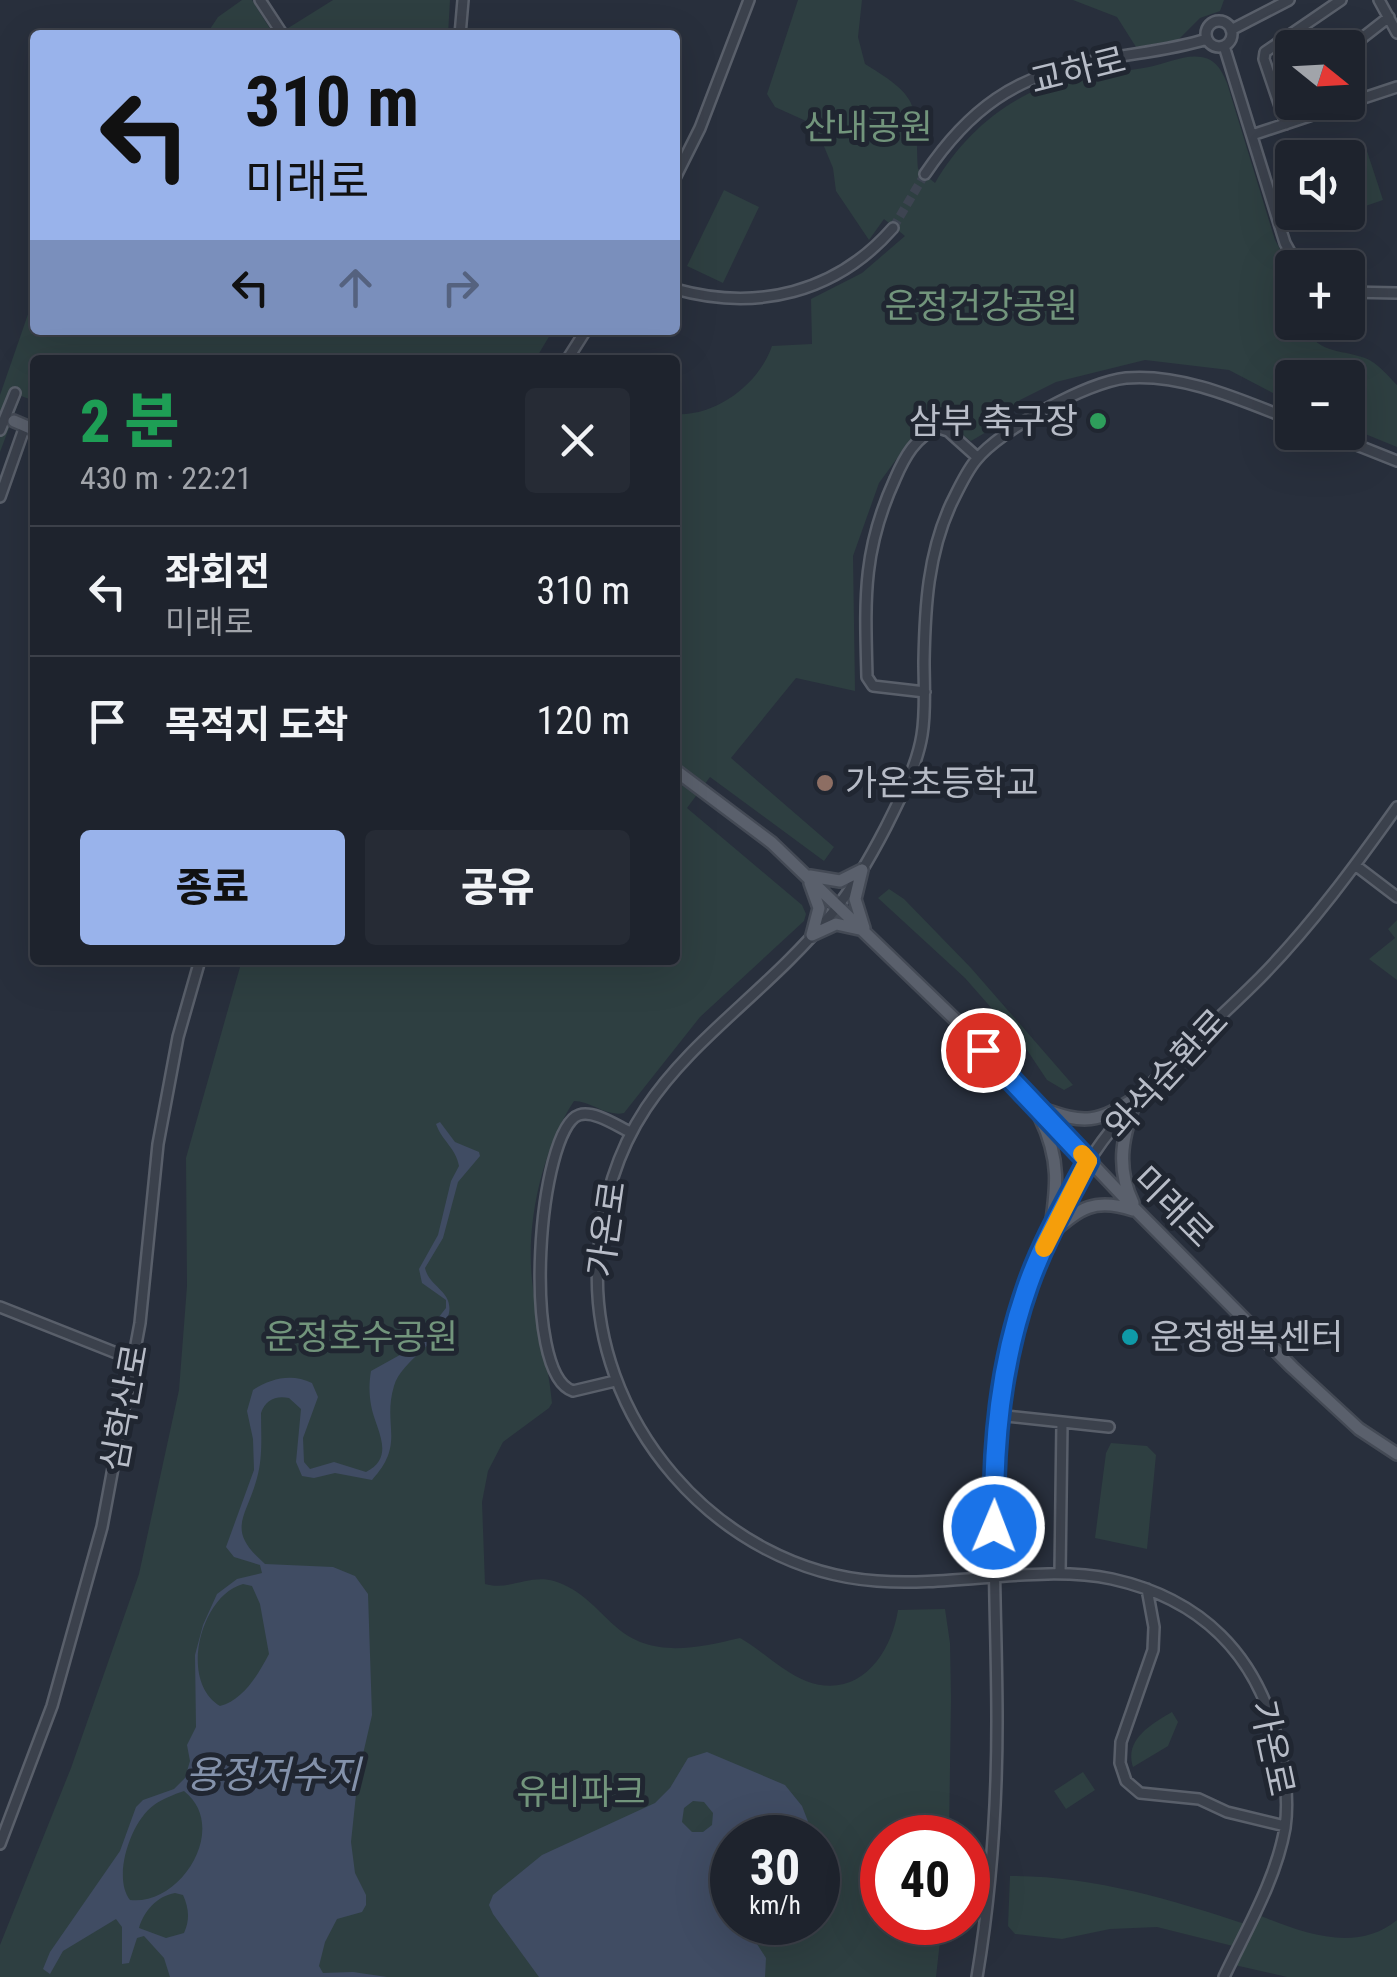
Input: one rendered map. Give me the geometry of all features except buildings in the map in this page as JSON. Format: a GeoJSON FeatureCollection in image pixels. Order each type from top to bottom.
{"type":"FeatureCollection","features":[{"type":"Feature","properties":{"kind":"main road","name":"미래로"},"geometry":{"type":"LineString","coordinates":[[680,774],[772,842],[964,1029],[1137,1211],[1358,1429],[1397,1454]]}},
{"type":"Feature","properties":{"kind":"main road"},"geometry":{"type":"LineString","coordinates":[[806,875],[840,881],[862,870]]}},
{"type":"Feature","properties":{"kind":"main road"},"geometry":{"type":"LineString","coordinates":[[862,870],[855,898],[866,932]]}},
{"type":"Feature","properties":{"kind":"main road"},"geometry":{"type":"LineString","coordinates":[[806,875],[819,908],[812,936]]}},
{"type":"Feature","properties":{"kind":"main road"},"geometry":{"type":"LineString","coordinates":[[812,936],[836,924],[866,932]]}},
{"type":"Feature","properties":{"kind":"main road"},"geometry":{"type":"LineString","coordinates":[[1035,1106],[1088,1122],[1106,1117],[1137,1097]]}},
{"type":"Feature","properties":{"kind":"main road"},"geometry":{"type":"LineString","coordinates":[[1137,1097],[1126,1127],[1120,1162],[1127,1192],[1137,1211]]}},
{"type":"Feature","properties":{"kind":"main road"},"geometry":{"type":"LineString","coordinates":[[1035,1106],[1052,1143],[1057,1166],[1050,1234]]}},
{"type":"Feature","properties":{"kind":"main road"},"geometry":{"type":"LineString","coordinates":[[1050,1234],[1093,1204],[1137,1211]]}},
{"type":"Feature","properties":{"kind":"street"},"geometry":{"type":"LineString","coordinates":[[260,0],[280,30]]}},
{"type":"Feature","properties":{"kind":"street"},"geometry":{"type":"LineString","coordinates":[[460,30],[462,0]]}},
{"type":"Feature","properties":{"kind":"street"},"geometry":{"type":"LineString","coordinates":[[680,168],[700,128],[750,0]]}},
{"type":"Feature","properties":{"kind":"street"},"geometry":{"type":"LineString","coordinates":[[1231,30],[1289,0]]}},
{"type":"Feature","properties":{"kind":"street"},"geometry":{"type":"LineString","coordinates":[[1286,124],[1265,52],[1341,0]]}},
{"type":"Feature","properties":{"kind":"street"},"geometry":{"type":"LineString","coordinates":[[1378,0],[1397,33]]}},
{"type":"Feature","properties":{"kind":"street"},"geometry":{"type":"LineString","coordinates":[[1365,36],[1389,18]]}},
{"type":"Feature","properties":{"kind":"street"},"geometry":{"type":"LineString","coordinates":[[1214,22],[1226,24],[1231,30],[1230,41],[1224,46],[1215,46],[1207,39],[1208,27],[1214,22]]}},
{"type":"Feature","properties":{"kind":"street","name":"교하로"},"geometry":{"type":"LineString","coordinates":[[925,174],[948,140],[972,115],[1012,88],[1049,71],[1094,60],[1169,50],[1207,39]]}},
{"type":"Feature","properties":{"kind":"street"},"geometry":{"type":"LineString","coordinates":[[1224,46],[1289,250]]}},
{"type":"Feature","properties":{"kind":"street"},"geometry":{"type":"LineString","coordinates":[[1365,96],[1397,87]]}},
{"type":"Feature","properties":{"kind":"street"},"geometry":{"type":"LineString","coordinates":[[1252,134],[1296,120]]}},
{"type":"Feature","properties":{"kind":"street"},"geometry":{"type":"LineString","coordinates":[[680,290],[744,300],[806,289],[834,278],[861,260],[893,228]]}},
{"type":"Feature","properties":{"kind":"street"},"geometry":{"type":"LineString","coordinates":[[1365,292],[1397,292]]}},
{"type":"Feature","properties":{"kind":"street","name":"가온로"},"geometry":{"type":"LineString","coordinates":[[1224,1977],[1275,1863],[1285,1826],[1287,1797],[1270,1709],[1240,1654],[1226,1638],[1185,1607],[1110,1579],[1060,1574],[920,1584],[860,1580],[806,1566],[773,1550],[710,1511],[667,1470],[642,1436],[616,1380],[600,1318],[597,1269],[608,1184],[646,1105],[685,1058],[838,906],[862,870],[905,787],[922,738],[928,572],[951,505],[978,458],[1048,406],[1124,378],[1188,383],[1275,414]]}},
{"type":"Feature","properties":{"kind":"street"},"geometry":{"type":"LineString","coordinates":[[0,430],[15,393]]}},
{"type":"Feature","properties":{"kind":"street"},"geometry":{"type":"LineString","coordinates":[[0,498],[25,426]]}},
{"type":"Feature","properties":{"kind":"street"},"geometry":{"type":"LineString","coordinates":[[925,692],[873,686],[867,677],[864,598],[868,556],[881,510],[902,463],[921,436],[939,428],[978,458]]}},
{"type":"Feature","properties":{"kind":"street"},"geometry":{"type":"LineString","coordinates":[[1365,448],[1397,461]]}},
{"type":"Feature","properties":{"kind":"street","name":"와석순환로"},"geometry":{"type":"LineString","coordinates":[[977,1977],[990,1878],[997,1778],[997,1415],[1011,1340],[1029,1282],[1088,1161],[1137,1097],[1262,975],[1355,865],[1397,807]]}},
{"type":"Feature","properties":{"kind":"street"},"geometry":{"type":"LineString","coordinates":[[1355,865],[1397,897]]}},
{"type":"Feature","properties":{"kind":"street","name":"심학산로"},"geometry":{"type":"LineString","coordinates":[[0,1844],[52,1706],[102,1527],[134,1360],[158,1144],[178,1037],[199,965]]}},
{"type":"Feature","properties":{"kind":"street"},"geometry":{"type":"LineString","coordinates":[[616,1380],[573,1391],[557,1381],[549,1360],[541,1306],[540,1236],[554,1162],[572,1119],[590,1114],[630,1132]]}},
{"type":"Feature","properties":{"kind":"street"},"geometry":{"type":"LineString","coordinates":[[0,1307],[134,1360]]}},
{"type":"Feature","properties":{"kind":"street"},"geometry":{"type":"LineString","coordinates":[[997,1415],[1108,1427]]}},
{"type":"Feature","properties":{"kind":"street"},"geometry":{"type":"LineString","coordinates":[[1060,1574],[1062,1422]]}},
{"type":"Feature","properties":{"kind":"street"},"geometry":{"type":"LineString","coordinates":[[1147,1590],[1151,1663],[1121,1742],[1120,1763],[1126,1781],[1140,1793],[1198,1799],[1285,1826]]}},
{"type":"Feature","properties":{"kind":"green space"},"geometry":{"type":"Polygon","coordinates":[[[242,0],[252,0],[271,30],[209,30],[218,17],[242,0]]]}},
{"type":"Feature","properties":{"kind":"green space"},"geometry":{"type":"Polygon","coordinates":[[[333,0],[450,0],[448,30],[285,30],[333,0]]]}},
{"type":"Feature","properties":{"kind":"green space"},"geometry":{"type":"Polygon","coordinates":[[[798,0],[862,0],[858,37],[865,64],[897,86],[912,106],[918,169],[935,183],[952,157],[984,123],[1037,89],[1188,57],[1211,60],[1227,83],[1280,250],[1275,250],[1275,340],[1315,340],[1329,349],[1356,355],[1369,360],[1397,385],[1397,447],[1365,434],[1365,360],[1275,360],[1275,394],[1229,370],[1145,360],[1056,382],[1020,400],[988,431],[971,441],[930,413],[879,483],[853,556],[855,691],[796,678],[731,758],[834,847],[824,861],[710,777],[687,808],[802,905],[804,921],[700,1017],[624,1113],[611,1113],[574,1101],[545,1164],[534,1211],[531,1258],[552,1403],[503,1442],[488,1471],[482,1502],[485,1584],[554,1581],[580,1594],[615,1626],[644,1643],[675,1648],[740,1638],[797,1677],[825,1686],[841,1685],[869,1670],[888,1643],[898,1610],[945,1609],[950,1643],[949,1815],[860,1815],[860,1945],[940,1945],[936,1977],[0,1977],[0,1945],[71,1768],[139,1574],[179,1390],[187,1286],[186,1158],[241,965],[680,965],[680,414],[706,410],[734,395],[757,373],[772,346],[812,344],[811,299],[862,273],[905,236],[884,219],[869,240],[836,191],[833,168],[823,144],[806,121],[775,107],[767,94],[798,0]]]}},
{"type":"Feature","properties":{"kind":"green space"},"geometry":{"type":"Polygon","coordinates":[[[1073,0],[1224,0],[1220,11],[1200,18],[1178,40],[1136,47],[1117,17],[1073,0]]]}},
{"type":"Feature","properties":{"kind":"green space"},"geometry":{"type":"Polygon","coordinates":[[[1365,145],[1383,200],[1365,206],[1365,145]]]}},
{"type":"Feature","properties":{"kind":"green space"},"geometry":{"type":"Polygon","coordinates":[[[724,190],[759,207],[723,283],[687,266],[724,190]]]}},
{"type":"Feature","properties":{"kind":"green space"},"geometry":{"type":"Polygon","coordinates":[[[30,308],[30,335],[550,335],[538,355],[30,355],[30,399],[21,396],[0,452],[0,395],[30,308]]]}},
{"type":"Feature","properties":{"kind":"green space"},"geometry":{"type":"Polygon","coordinates":[[[889,889],[904,899],[971,968],[1073,1085],[1064,1090],[1047,1080],[1023,1044],[965,978],[878,898],[889,889]]]}},
{"type":"Feature","properties":{"kind":"green space"},"geometry":{"type":"Polygon","coordinates":[[[1397,920],[1397,980],[1369,959],[1395,938],[1388,929],[1397,920]]]}},
{"type":"Feature","properties":{"kind":"green space"},"geometry":{"type":"Polygon","coordinates":[[[1111,1443],[1147,1446],[1156,1455],[1147,1549],[1095,1538],[1106,1453],[1111,1443]]]}},
{"type":"Feature","properties":{"kind":"green space"},"geometry":{"type":"Polygon","coordinates":[[[1172,1712],[1178,1722],[1168,1746],[1133,1767],[1131,1757],[1136,1741],[1172,1712]]]}},
{"type":"Feature","properties":{"kind":"green space"},"geometry":{"type":"Polygon","coordinates":[[[1083,1772],[1095,1790],[1066,1809],[1054,1791],[1083,1772]]]}},
{"type":"Feature","properties":{"kind":"green space"},"geometry":{"type":"Polygon","coordinates":[[[1010,1876],[1101,1885],[1248,1925],[1254,1913],[1326,1936],[1363,1936],[1397,1920],[1397,1977],[1287,1977],[1230,1964],[1237,1947],[1157,1927],[1110,1929],[1062,1939],[1015,1934],[1008,1926],[1010,1876]]]}},
{"type":"Feature","properties":{"kind":"water","name":"용정저수지"},"geometry":{"type":"Polygon","coordinates":[[[440,1122],[455,1142],[479,1152],[480,1156],[458,1182],[443,1238],[425,1268],[448,1299],[449,1313],[440,1332],[405,1367],[394,1386],[388,1455],[372,1480],[335,1473],[314,1478],[302,1476],[296,1462],[301,1409],[289,1398],[272,1400],[261,1413],[259,1470],[242,1523],[245,1542],[265,1564],[333,1567],[355,1576],[368,1594],[372,1715],[358,1776],[351,1842],[355,1873],[366,1895],[366,1905],[362,1912],[337,1919],[319,1966],[323,1973],[387,1977],[170,1977],[164,1958],[144,1936],[137,1938],[129,1963],[122,1964],[122,1927],[116,1919],[63,1951],[50,1974],[43,1969],[50,1952],[120,1851],[136,1807],[143,1800],[174,1789],[185,1778],[190,1761],[187,1745],[196,1727],[195,1655],[203,1625],[217,1594],[237,1579],[262,1573],[260,1565],[234,1557],[226,1547],[254,1470],[247,1411],[253,1390],[282,1378],[312,1383],[318,1397],[303,1438],[304,1462],[310,1469],[334,1462],[366,1472],[380,1458],[382,1442],[370,1397],[371,1371],[416,1346],[446,1308],[446,1300],[422,1283],[419,1269],[438,1235],[451,1181],[459,1166],[436,1124],[440,1122]],[[243,1584],[228,1591],[216,1604],[200,1640],[200,1678],[207,1694],[220,1706],[243,1692],[269,1654],[260,1604],[252,1586],[243,1584]],[[184,1791],[165,1799],[138,1823],[127,1850],[123,1878],[130,1900],[149,1899],[166,1891],[182,1878],[201,1843],[202,1824],[197,1806],[184,1791]],[[183,1895],[162,1897],[152,1905],[139,1928],[166,1938],[184,1933],[188,1909],[183,1895]]]}},
{"type":"Feature","properties":{"kind":"water"},"geometry":{"type":"Polygon","coordinates":[[[707,1752],[785,1785],[802,1806],[805,1815],[713,1815],[704,1802],[693,1801],[684,1808],[682,1822],[692,1832],[703,1832],[710,1827],[710,1945],[758,1945],[766,1958],[765,1977],[539,1977],[493,1914],[489,1905],[493,1895],[542,1855],[655,1803],[670,1788],[688,1758],[707,1752]]]}},
{"type":"Feature","properties":{"kind":"tunnel"},"geometry":{"type":"LineString","coordinates":[[893,228],[925,174]]}},
{"type":"Feature","properties":{"kind":"slow traffic"},"geometry":{"type":"LineString","coordinates":[[1044,1248],[1088,1161],[1082,1154]]}},
{"type":"Feature","properties":{"kind":"place","name":"삼부 축구장"},"geometry":{"type":"Point","coordinates":[1098,421]}},
{"type":"Feature","properties":{"kind":"place","name":"가온초등학교"},"geometry":{"type":"Point","coordinates":[825,783]}},
{"type":"Feature","properties":{"kind":"place","name":"운정행복센터"},"geometry":{"type":"Point","coordinates":[1130,1337]}},
{"type":"Feature","properties":{"kind":"route"},"geometry":{"type":"LineString","coordinates":[[983,1050],[1088,1161],[1029,1282],[1011,1340],[997,1415],[994,1527]]}},
{"type":"Feature","properties":{"kind":"park label","name":"산내공원"},"geometry":{"type":"Point","coordinates":[868,127]}},
{"type":"Feature","properties":{"kind":"park label","name":"운정건강공원"},"geometry":{"type":"Point","coordinates":[981,306]}},
{"type":"Feature","properties":{"kind":"park label","name":"운정호수공원"},"geometry":{"type":"Point","coordinates":[361,1337]}},
{"type":"Feature","properties":{"kind":"park label","name":"유비파크"},"geometry":{"type":"Point","coordinates":[581,1792]}}]}
